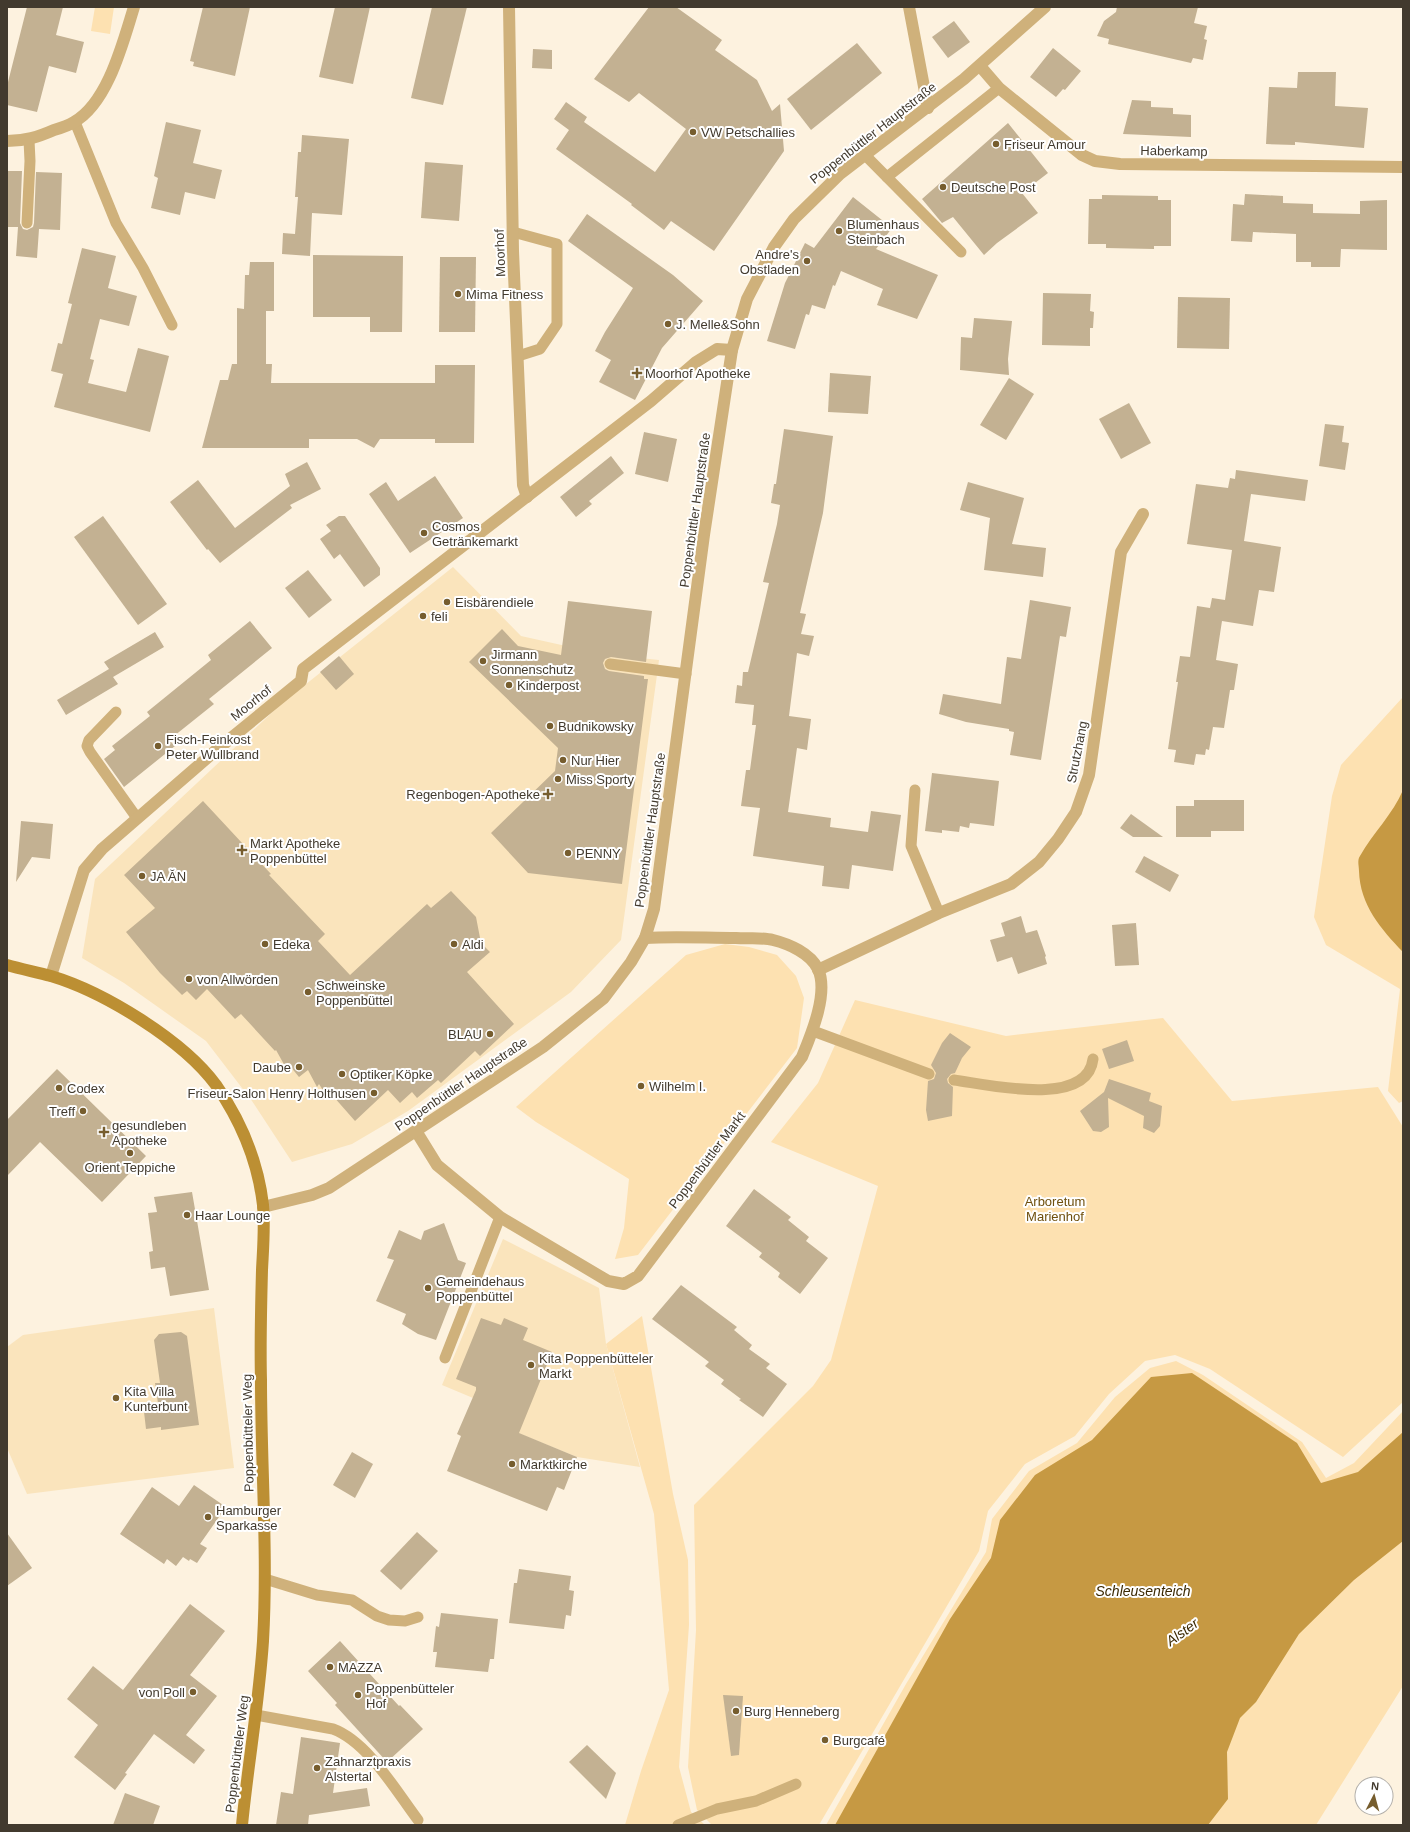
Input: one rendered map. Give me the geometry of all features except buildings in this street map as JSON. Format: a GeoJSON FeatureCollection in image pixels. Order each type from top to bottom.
{"type":"FeatureCollection","features":[{"type":"Feature","properties":{"kind":"main road","name":"Poppenbütteler Weg"},"geometry":{"type":"LineString","coordinates":[[7,965],[51,976],[88,990],[134,1016],[174,1044],[195,1062],[215,1084],[245,1135],[254,1164],[263,1207],[264,1237],[261,1465],[265,1579],[263,1642],[256,1715],[242,1825]]}},
{"type":"Feature","properties":{"kind":"street"},"geometry":{"type":"LineString","coordinates":[[7,141],[29,140],[75,122],[99,98],[112,72],[134,7]]}},
{"type":"Feature","properties":{"kind":"street","name":"Moorhof"},"geometry":{"type":"LineString","coordinates":[[509,7],[513,232],[523,485],[526,497]]}},
{"type":"Feature","properties":{"kind":"street"},"geometry":{"type":"LineString","coordinates":[[908,7],[928,108]]}},
{"type":"Feature","properties":{"kind":"street","name":"Poppenbüttler Hauptstraße"},"geometry":{"type":"LineString","coordinates":[[263,1207],[312,1195],[329,1188],[416,1131],[543,1046],[604,998],[631,962],[645,938],[654,908],[705,527],[732,350],[747,299],[759,272],[774,247],[794,219],[821,191],[980,66],[1045,7]]}},
{"type":"Feature","properties":{"kind":"street","name":"Haberkamp"},"geometry":{"type":"LineString","coordinates":[[980,66],[999,88],[1068,145],[1082,155],[1095,161],[1135,164],[1403,167]]}},
{"type":"Feature","properties":{"kind":"street","name":"Moorhof"},"geometry":{"type":"LineString","coordinates":[[51,976],[84,870],[102,849],[214,752],[301,682],[303,669],[651,401],[696,362],[717,350],[732,350]]}},
{"type":"Feature","properties":{"kind":"street","name":"Strutzhang"},"geometry":{"type":"LineString","coordinates":[[818,970],[939,913],[1010,884],[1039,862],[1076,812],[1089,775],[1121,552],[1143,514]]}},
{"type":"Feature","properties":{"kind":"street"},"geometry":{"type":"LineString","coordinates":[[645,938],[772,939],[794,947],[811,959],[818,970]]}},
{"type":"Feature","properties":{"kind":"street","name":"Poppenbüttler Markt"},"geometry":{"type":"LineString","coordinates":[[416,1131],[437,1165],[500,1217],[608,1281],[624,1284],[638,1276],[802,1057],[813,1031],[817,1013],[821,987],[818,970]]}},
{"type":"Feature","properties":{"kind":"lane"},"geometry":{"type":"LineString","coordinates":[[888,177],[999,88]]}},
{"type":"Feature","properties":{"kind":"lane"},"geometry":{"type":"LineString","coordinates":[[75,122],[116,223],[143,268],[172,325]]}},
{"type":"Feature","properties":{"kind":"lane"},"geometry":{"type":"LineString","coordinates":[[27,223],[30,161],[29,140]]}},
{"type":"Feature","properties":{"kind":"lane"},"geometry":{"type":"LineString","coordinates":[[865,155],[961,252]]}},
{"type":"Feature","properties":{"kind":"lane"},"geometry":{"type":"LineString","coordinates":[[513,232],[557,244],[558,324],[540,349],[518,356]]}},
{"type":"Feature","properties":{"kind":"lane"},"geometry":{"type":"LineString","coordinates":[[610,664],[686,674]]}},
{"type":"Feature","properties":{"kind":"lane"},"geometry":{"type":"LineString","coordinates":[[116,712],[88,740],[87,746],[137,818]]}},
{"type":"Feature","properties":{"kind":"lane"},"geometry":{"type":"LineString","coordinates":[[915,790],[911,846],[939,913]]}},
{"type":"Feature","properties":{"kind":"lane"},"geometry":{"type":"LineString","coordinates":[[813,1031],[929,1074]]}},
{"type":"Feature","properties":{"kind":"lane"},"geometry":{"type":"LineString","coordinates":[[954,1080],[1037,1091],[1055,1089],[1084,1078],[1092,1067],[1093,1060]]}},
{"type":"Feature","properties":{"kind":"lane"},"geometry":{"type":"LineString","coordinates":[[445,1358],[500,1217]]}},
{"type":"Feature","properties":{"kind":"lane"},"geometry":{"type":"LineString","coordinates":[[265,1579],[318,1595],[352,1600],[377,1616],[389,1620],[405,1621],[418,1616]]}},
{"type":"Feature","properties":{"kind":"lane"},"geometry":{"type":"LineString","coordinates":[[256,1715],[333,1729],[345,1734],[379,1768],[418,1820]]}},
{"type":"Feature","properties":{"kind":"lane"},"geometry":{"type":"LineString","coordinates":[[678,1825],[716,1809],[756,1801],[796,1784]]}},
{"type":"Feature","properties":{"kind":"shaded area"},"geometry":{"type":"Polygon","coordinates":[[[453,567],[521,636],[602,654],[659,660],[621,940],[571,992],[408,1111],[352,1144],[292,1162],[252,1101],[206,1041],[124,983],[82,958],[95,879],[281,704],[453,567]]]}},
{"type":"Feature","properties":{"kind":"shaded area","name":"Kita Poppenbütteler Markt"},"geometry":{"type":"Polygon","coordinates":[[[503,1239],[599,1288],[606,1344],[640,1467],[577,1457],[486,1420],[473,1398],[442,1385],[503,1239]]]}},
{"type":"Feature","properties":{"kind":"shaded area","name":"Kita Villa Kunterbunt"},"geometry":{"type":"Polygon","coordinates":[[[214,1308],[234,1468],[27,1494],[7,1448],[7,1347],[23,1335],[214,1308]]]}},
{"type":"Feature","properties":{"kind":"green space"},"geometry":{"type":"Polygon","coordinates":[[[95,7],[114,7],[110,34],[91,31],[95,7]]]}},
{"type":"Feature","properties":{"kind":"green space"},"geometry":{"type":"Polygon","coordinates":[[[1403,697],[1403,1101],[1399,1103],[1388,1091],[1400,989],[1326,945],[1314,917],[1332,796],[1341,765],[1403,697]]]}},
{"type":"Feature","properties":{"kind":"green space"},"geometry":{"type":"Polygon","coordinates":[[[725,944],[749,947],[777,955],[796,976],[804,998],[797,1048],[638,1255],[615,1259],[624,1228],[629,1179],[536,1122],[516,1107],[686,955],[725,944]]]}},
{"type":"Feature","properties":{"kind":"green space","name":"Arboretum Marienhof"},"geometry":{"type":"Polygon","coordinates":[[[855,1000],[1006,1036],[1163,1018],[1232,1101],[1378,1087],[1403,1127],[1403,1402],[1343,1457],[1210,1369],[1175,1355],[1145,1361],[1109,1394],[1075,1436],[1025,1464],[988,1511],[979,1551],[819,1825],[712,1825],[697,1810],[688,1767],[696,1630],[694,1505],[813,1386],[831,1360],[878,1186],[771,1142],[818,1083],[855,1000]]]}},
{"type":"Feature","properties":{"kind":"green space"},"geometry":{"type":"Polygon","coordinates":[[[642,1316],[673,1494],[688,1560],[689,1625],[679,1767],[691,1812],[705,1825],[625,1825],[641,1771],[669,1690],[654,1514],[606,1344],[642,1316]]]}},
{"type":"Feature","properties":{"kind":"green space","name":"Schleusenteich"},"geometry":{"type":"Polygon","coordinates":[[[1176,1361],[1203,1375],[1302,1442],[1326,1478],[1354,1463],[1403,1411],[1403,1686],[1316,1825],[826,1825],[906,1684],[986,1552],[992,1519],[1029,1471],[1077,1443],[1115,1397],[1150,1368],[1176,1361]]]}},
{"type":"Feature","properties":{"kind":"water"},"geometry":{"type":"Polygon","coordinates":[[[1403,790],[1403,952],[1373,916],[1368,906],[1360,883],[1358,861],[1365,848],[1394,807],[1403,790]]]}},
{"type":"Feature","properties":{"kind":"water","name":"Schleusenteich"},"geometry":{"type":"Polygon","coordinates":[[[1192,1373],[1297,1443],[1321,1483],[1358,1472],[1403,1432],[1403,1541],[1354,1580],[1299,1634],[1256,1702],[1240,1718],[1227,1752],[1228,1799],[1208,1825],[835,1825],[950,1619],[991,1558],[1000,1520],[1035,1475],[1092,1440],[1151,1377],[1192,1373]]]}},
{"type":"Feature","properties":{"kind":"place","name":"VW Petschallies"},"geometry":{"type":"Point","coordinates":[693,132]}},
{"type":"Feature","properties":{"kind":"place","name":"Friseur Amour"},"geometry":{"type":"Point","coordinates":[996,144]}},
{"type":"Feature","properties":{"kind":"place","name":"Deutsche Post"},"geometry":{"type":"Point","coordinates":[943,187]}},
{"type":"Feature","properties":{"kind":"place","name":"Blumenhaus Steinbach"},"geometry":{"type":"Point","coordinates":[839,231]}},
{"type":"Feature","properties":{"kind":"place","name":"Andre's Obstladen"},"geometry":{"type":"Point","coordinates":[807,261]}},
{"type":"Feature","properties":{"kind":"place","name":"Mima Fitness"},"geometry":{"type":"Point","coordinates":[458,294]}},
{"type":"Feature","properties":{"kind":"place","name":"J. Melle&Sohn"},"geometry":{"type":"Point","coordinates":[668,324]}},
{"type":"Feature","properties":{"kind":"place","name":"Moorhof Apotheke"},"geometry":{"type":"Point","coordinates":[637,373]}},
{"type":"Feature","properties":{"kind":"place","name":"Cosmos Getränkemarkt"},"geometry":{"type":"Point","coordinates":[424,533]}},
{"type":"Feature","properties":{"kind":"place","name":"Eisbärendiele"},"geometry":{"type":"Point","coordinates":[447,602]}},
{"type":"Feature","properties":{"kind":"place","name":"feli"},"geometry":{"type":"Point","coordinates":[423,616]}},
{"type":"Feature","properties":{"kind":"place","name":"Jirmann Sonnenschutz"},"geometry":{"type":"Point","coordinates":[483,661]}},
{"type":"Feature","properties":{"kind":"place","name":"Kinderpost"},"geometry":{"type":"Point","coordinates":[509,685]}},
{"type":"Feature","properties":{"kind":"place","name":"Budnikowsky"},"geometry":{"type":"Point","coordinates":[550,726]}},
{"type":"Feature","properties":{"kind":"place","name":"Fisch-Feinkost Peter Wullbrand"},"geometry":{"type":"Point","coordinates":[158,746]}},
{"type":"Feature","properties":{"kind":"place","name":"Nur Hier"},"geometry":{"type":"Point","coordinates":[563,760]}},
{"type":"Feature","properties":{"kind":"place","name":"Miss Sporty"},"geometry":{"type":"Point","coordinates":[558,779]}},
{"type":"Feature","properties":{"kind":"place","name":"Regenbogen-Apotheke"},"geometry":{"type":"Point","coordinates":[548,794]}},
{"type":"Feature","properties":{"kind":"place","name":"Markt Apotheke Poppenbüttel"},"geometry":{"type":"Point","coordinates":[242,850]}},
{"type":"Feature","properties":{"kind":"place","name":"PENNY"},"geometry":{"type":"Point","coordinates":[568,853]}},
{"type":"Feature","properties":{"kind":"place","name":"JA ĂN"},"geometry":{"type":"Point","coordinates":[142,876]}},
{"type":"Feature","properties":{"kind":"place","name":"Edeka"},"geometry":{"type":"Point","coordinates":[265,944]}},
{"type":"Feature","properties":{"kind":"place","name":"Aldi"},"geometry":{"type":"Point","coordinates":[454,944]}},
{"type":"Feature","properties":{"kind":"place","name":"von Allwörden"},"geometry":{"type":"Point","coordinates":[189,979]}},
{"type":"Feature","properties":{"kind":"place","name":"Schweinske Poppenbüttel"},"geometry":{"type":"Point","coordinates":[308,992]}},
{"type":"Feature","properties":{"kind":"place","name":"BLAU"},"geometry":{"type":"Point","coordinates":[490,1034]}},
{"type":"Feature","properties":{"kind":"place","name":"Daube"},"geometry":{"type":"Point","coordinates":[299,1067]}},
{"type":"Feature","properties":{"kind":"place","name":"Optiker Köpke"},"geometry":{"type":"Point","coordinates":[342,1074]}},
{"type":"Feature","properties":{"kind":"place","name":"Wilhelm I."},"geometry":{"type":"Point","coordinates":[641,1086]}},
{"type":"Feature","properties":{"kind":"place","name":"Codex"},"geometry":{"type":"Point","coordinates":[59,1088]}},
{"type":"Feature","properties":{"kind":"place","name":"Friseur-Salon Henry Holthusen"},"geometry":{"type":"Point","coordinates":[374,1093]}},
{"type":"Feature","properties":{"kind":"place","name":"Treff"},"geometry":{"type":"Point","coordinates":[83,1111]}},
{"type":"Feature","properties":{"kind":"place","name":"gesundleben Apotheke"},"geometry":{"type":"Point","coordinates":[104,1132]}},
{"type":"Feature","properties":{"kind":"place","name":"Orient Teppiche"},"geometry":{"type":"Point","coordinates":[130,1153]}},
{"type":"Feature","properties":{"kind":"place","name":"Haar Lounge"},"geometry":{"type":"Point","coordinates":[187,1215]}},
{"type":"Feature","properties":{"kind":"place","name":"Gemeindehaus Poppenbüttel"},"geometry":{"type":"Point","coordinates":[428,1288]}},
{"type":"Feature","properties":{"kind":"place","name":"Kita Poppenbütteler Markt"},"geometry":{"type":"Point","coordinates":[531,1365]}},
{"type":"Feature","properties":{"kind":"place","name":"Kita Villa Kunterbunt"},"geometry":{"type":"Point","coordinates":[116,1398]}},
{"type":"Feature","properties":{"kind":"place","name":"Marktkirche"},"geometry":{"type":"Point","coordinates":[512,1464]}},
{"type":"Feature","properties":{"kind":"place","name":"Hamburger Sparkasse"},"geometry":{"type":"Point","coordinates":[208,1517]}},
{"type":"Feature","properties":{"kind":"place","name":"MAZZA"},"geometry":{"type":"Point","coordinates":[330,1667]}},
{"type":"Feature","properties":{"kind":"place","name":"von Poll"},"geometry":{"type":"Point","coordinates":[193,1692]}},
{"type":"Feature","properties":{"kind":"place","name":"Poppenbütteler Hof"},"geometry":{"type":"Point","coordinates":[358,1695]}},
{"type":"Feature","properties":{"kind":"place","name":"Burg Henneberg"},"geometry":{"type":"Point","coordinates":[736,1711]}},
{"type":"Feature","properties":{"kind":"place","name":"Burgcafé"},"geometry":{"type":"Point","coordinates":[825,1740]}},
{"type":"Feature","properties":{"kind":"place","name":"Zahnarztpraxis Alstertal"},"geometry":{"type":"Point","coordinates":[317,1768]}},
{"type":"Feature","properties":{"kind":"water label","name":"Alster"},"geometry":{"type":"Point","coordinates":[1182,1632]}}]}
